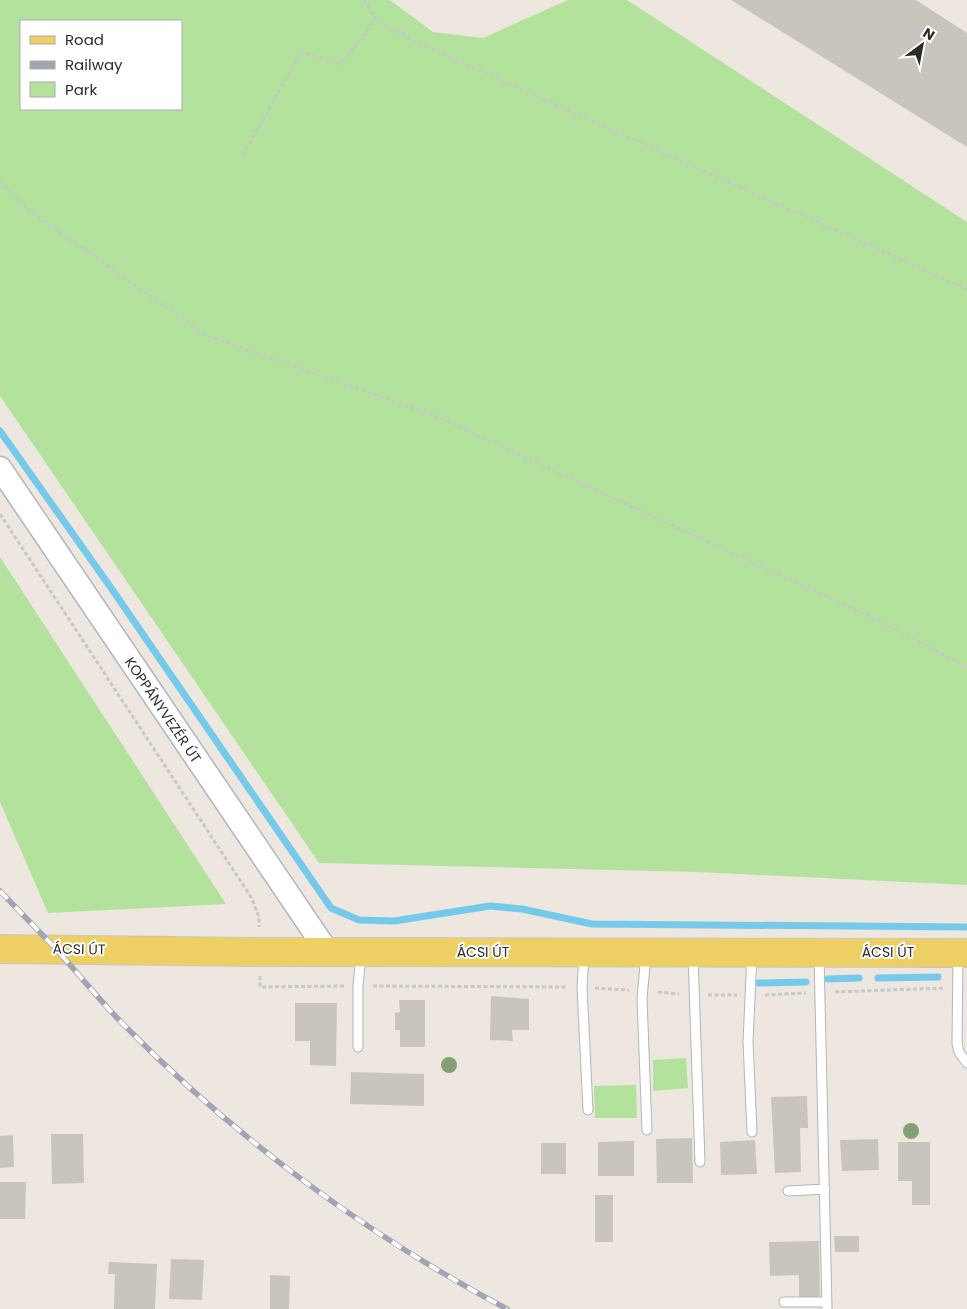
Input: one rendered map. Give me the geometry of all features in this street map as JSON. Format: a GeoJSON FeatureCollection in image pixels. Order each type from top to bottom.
{"type":"FeatureCollection","features":[{"type":"Feature","properties":{"kind":"main road","name":"ÁCSI ÚT"},"geometry":{"type":"LineString","coordinates":[[0,949],[261,952],[962,953]]}},
{"type":"Feature","properties":{"kind":"street","name":"KOPPÁNYVEZÉR ÚT"},"geometry":{"type":"LineString","coordinates":[[0,468],[327,951]]}},
{"type":"Feature","properties":{"kind":"lane"},"geometry":{"type":"LineString","coordinates":[[358,1047],[358,986],[361,951]]}},
{"type":"Feature","properties":{"kind":"lane"},"geometry":{"type":"LineString","coordinates":[[584,952],[582,987],[588,1110]]}},
{"type":"Feature","properties":{"kind":"lane"},"geometry":{"type":"LineString","coordinates":[[646,952],[642,998],[647,1130]]}},
{"type":"Feature","properties":{"kind":"lane"},"geometry":{"type":"LineString","coordinates":[[693,952],[700,1162]]}},
{"type":"Feature","properties":{"kind":"lane"},"geometry":{"type":"LineString","coordinates":[[752,952],[748,1042],[752,1132]]}},
{"type":"Feature","properties":{"kind":"lane"},"geometry":{"type":"LineString","coordinates":[[784,1302],[827,1306],[826,1189],[819,952]]}},
{"type":"Feature","properties":{"kind":"lane"},"geometry":{"type":"LineString","coordinates":[[962,953],[957,1043],[959,1052],[967,1063]]}},
{"type":"Feature","properties":{"kind":"lane"},"geometry":{"type":"LineString","coordinates":[[788,1191],[826,1189]]}},
{"type":"Feature","properties":{"kind":"path"},"geometry":{"type":"LineString","coordinates":[[364,0],[376,19],[408,38],[967,289]]}},
{"type":"Feature","properties":{"kind":"path"},"geometry":{"type":"LineString","coordinates":[[244,155],[302,52],[341,64],[376,19]]}},
{"type":"Feature","properties":{"kind":"path"},"geometry":{"type":"LineString","coordinates":[[0,181],[30,212],[205,335],[438,417],[877,620],[967,668]]}},
{"type":"Feature","properties":{"kind":"path"},"geometry":{"type":"LineString","coordinates":[[0,514],[251,897],[258,918],[261,952]]}},
{"type":"Feature","properties":{"kind":"green space"},"geometry":{"type":"Polygon","coordinates":[[[0,0],[390,0],[433,32],[483,38],[568,0],[627,0],[967,222],[967,885],[698,872],[319,863],[0,396],[0,0]]]}},
{"type":"Feature","properties":{"kind":"green space"},"geometry":{"type":"Polygon","coordinates":[[[0,557],[226,904],[48,913],[0,802],[0,557]]]}},
{"type":"Feature","properties":{"kind":"green space"},"geometry":{"type":"Polygon","coordinates":[[[686,1058],[688,1088],[653,1091],[653,1060],[686,1058]]]}},
{"type":"Feature","properties":{"kind":"green space"},"geometry":{"type":"Polygon","coordinates":[[[636,1085],[637,1118],[595,1118],[594,1086],[636,1085]]]}},
{"type":"Feature","properties":{"kind":"building"},"geometry":{"type":"Polygon","coordinates":[[[731,0],[916,0],[967,33],[967,147],[731,0]]]}},
{"type":"Feature","properties":{"kind":"building"},"geometry":{"type":"Polygon","coordinates":[[[491,996],[529,999],[529,1030],[512,1030],[513,1041],[490,1040],[491,996]]]}},
{"type":"Feature","properties":{"kind":"building"},"geometry":{"type":"Polygon","coordinates":[[[399,1000],[425,1000],[425,1047],[400,1047],[400,1030],[395,1030],[395,1013],[400,1012],[399,1000]]]}},
{"type":"Feature","properties":{"kind":"building"},"geometry":{"type":"Polygon","coordinates":[[[295,1003],[337,1003],[336,1066],[310,1065],[310,1041],[295,1041],[295,1003]]]}},
{"type":"Feature","properties":{"kind":"building"},"geometry":{"type":"Polygon","coordinates":[[[351,1072],[424,1074],[424,1106],[350,1104],[351,1072]]]}},
{"type":"Feature","properties":{"kind":"building"},"geometry":{"type":"Polygon","coordinates":[[[807,1096],[808,1128],[800,1128],[801,1172],[775,1173],[771,1097],[807,1096]]]}},
{"type":"Feature","properties":{"kind":"building"},"geometry":{"type":"Polygon","coordinates":[[[51,1134],[83,1134],[84,1183],[52,1184],[51,1134]]]}},
{"type":"Feature","properties":{"kind":"building"},"geometry":{"type":"Polygon","coordinates":[[[13,1135],[14,1167],[0,1168],[0,1136],[13,1135]]]}},
{"type":"Feature","properties":{"kind":"building"},"geometry":{"type":"Polygon","coordinates":[[[692,1138],[693,1183],[657,1183],[656,1139],[692,1138]]]}},
{"type":"Feature","properties":{"kind":"building"},"geometry":{"type":"Polygon","coordinates":[[[878,1139],[879,1170],[842,1171],[840,1140],[878,1139]]]}},
{"type":"Feature","properties":{"kind":"building"},"geometry":{"type":"Polygon","coordinates":[[[755,1140],[757,1174],[721,1175],[720,1142],[755,1140]]]}},
{"type":"Feature","properties":{"kind":"building"},"geometry":{"type":"Polygon","coordinates":[[[634,1141],[634,1176],[598,1176],[598,1142],[634,1141]]]}},
{"type":"Feature","properties":{"kind":"building"},"geometry":{"type":"Polygon","coordinates":[[[898,1142],[930,1142],[930,1205],[912,1205],[912,1181],[898,1181],[898,1142]]]}},
{"type":"Feature","properties":{"kind":"building"},"geometry":{"type":"Polygon","coordinates":[[[541,1143],[566,1143],[566,1174],[541,1174],[541,1143]]]}},
{"type":"Feature","properties":{"kind":"building"},"geometry":{"type":"Polygon","coordinates":[[[0,1182],[26,1182],[25,1219],[0,1219],[0,1182]]]}},
{"type":"Feature","properties":{"kind":"building"},"geometry":{"type":"Polygon","coordinates":[[[595,1195],[613,1195],[613,1242],[595,1242],[595,1195]]]}},
{"type":"Feature","properties":{"kind":"building"},"geometry":{"type":"Polygon","coordinates":[[[834,1236],[859,1236],[859,1252],[835,1252],[834,1236]]]}},
{"type":"Feature","properties":{"kind":"building"},"geometry":{"type":"Polygon","coordinates":[[[819,1241],[820,1298],[799,1298],[799,1275],[770,1276],[769,1242],[819,1241]]]}},
{"type":"Feature","properties":{"kind":"building"},"geometry":{"type":"Polygon","coordinates":[[[171,1259],[204,1260],[202,1300],[169,1299],[171,1259]]]}},
{"type":"Feature","properties":{"kind":"building"},"geometry":{"type":"Polygon","coordinates":[[[109,1262],[157,1264],[155,1309],[114,1309],[115,1274],[108,1274],[109,1262]]]}},
{"type":"Feature","properties":{"kind":"building"},"geometry":{"type":"Polygon","coordinates":[[[270,1275],[290,1276],[289,1309],[270,1309],[270,1275]]]}},
{"type":"Feature","properties":{"kind":"waterway"},"geometry":{"type":"LineString","coordinates":[[0,431],[109,585],[331,908],[359,920],[394,921],[490,906],[522,909],[592,924],[967,927]]}},
{"type":"Feature","properties":{"kind":"waterway"},"geometry":{"type":"LineString","coordinates":[[878,978],[938,977]]}},
{"type":"Feature","properties":{"kind":"waterway"},"geometry":{"type":"LineString","coordinates":[[828,979],[859,978]]}},
{"type":"Feature","properties":{"kind":"waterway"},"geometry":{"type":"LineString","coordinates":[[759,983],[806,982]]}},
{"type":"Feature","properties":{"kind":"railway"},"geometry":{"type":"LineString","coordinates":[[0,891],[55,948],[123,1024],[210,1106],[256,1144],[353,1216],[455,1280],[507,1309]]}}]}
